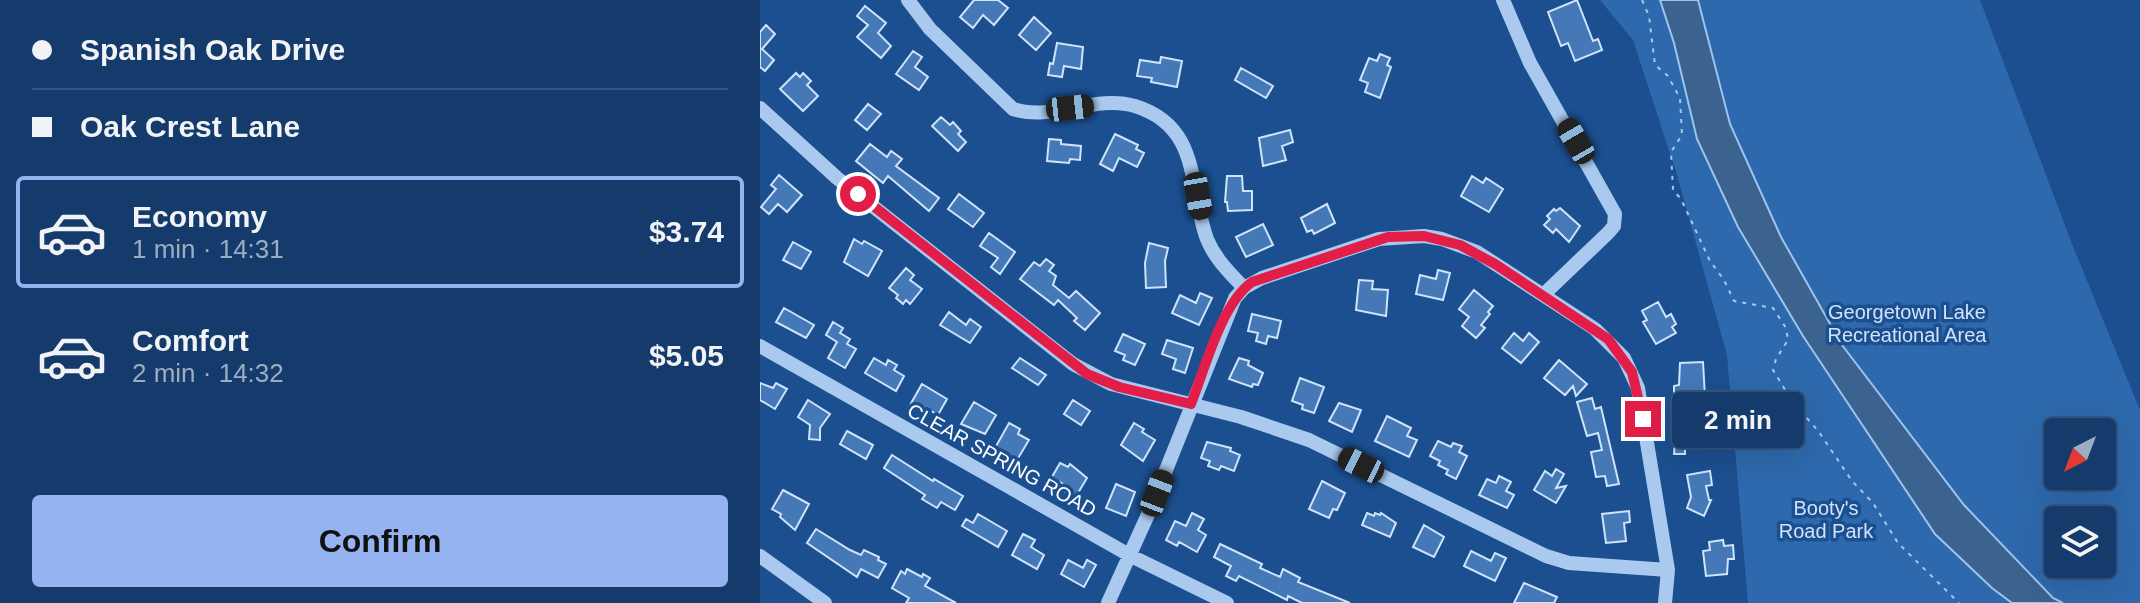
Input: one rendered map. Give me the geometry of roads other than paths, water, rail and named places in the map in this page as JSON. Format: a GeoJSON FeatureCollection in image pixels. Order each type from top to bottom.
{"type":"FeatureCollection","features":[{"type":"Feature","properties":{"kind":"street"},"geometry":{"type":"LineString","coordinates":[[908,0],[930,29],[1013,109],[1029,113],[1122,103],[1142,109],[1166,124],[1176,134],[1191,160],[1208,240],[1219,261],[1244,288]]}},
{"type":"Feature","properties":{"kind":"street"},"geometry":{"type":"LineString","coordinates":[[1503,0],[1530,63],[1615,214],[1614,226],[1608,233],[1543,295]]}},
{"type":"Feature","properties":{"kind":"street"},"geometry":{"type":"LineString","coordinates":[[760,108],[837,178],[1087,374],[1119,387],[1276,427],[1309,440],[1546,556],[1569,563],[1668,570]]}},
{"type":"Feature","properties":{"kind":"street"},"geometry":{"type":"LineString","coordinates":[[1108,603],[1131,556],[1229,308],[1244,288],[1262,278],[1379,239],[1424,236],[1477,252],[1543,295],[1608,339],[1632,372],[1640,396],[1668,570],[1665,603]]}},
{"type":"Feature","properties":{"kind":"street","name":"CLEAR SPRING ROAD"},"geometry":{"type":"LineString","coordinates":[[760,346],[1131,556],[1227,603]]}},
{"type":"Feature","properties":{"kind":"street"},"geometry":{"type":"LineString","coordinates":[[760,556],[825,603]]}},
{"type":"Feature","properties":{"kind":"park label","name":"Georgetown Lake Recreational Area"},"geometry":{"type":"Point","coordinates":[1907,324]}},
{"type":"Feature","properties":{"kind":"park label","name":"Booty's Road Park"},"geometry":{"type":"Point","coordinates":[1826,520]}}]}
